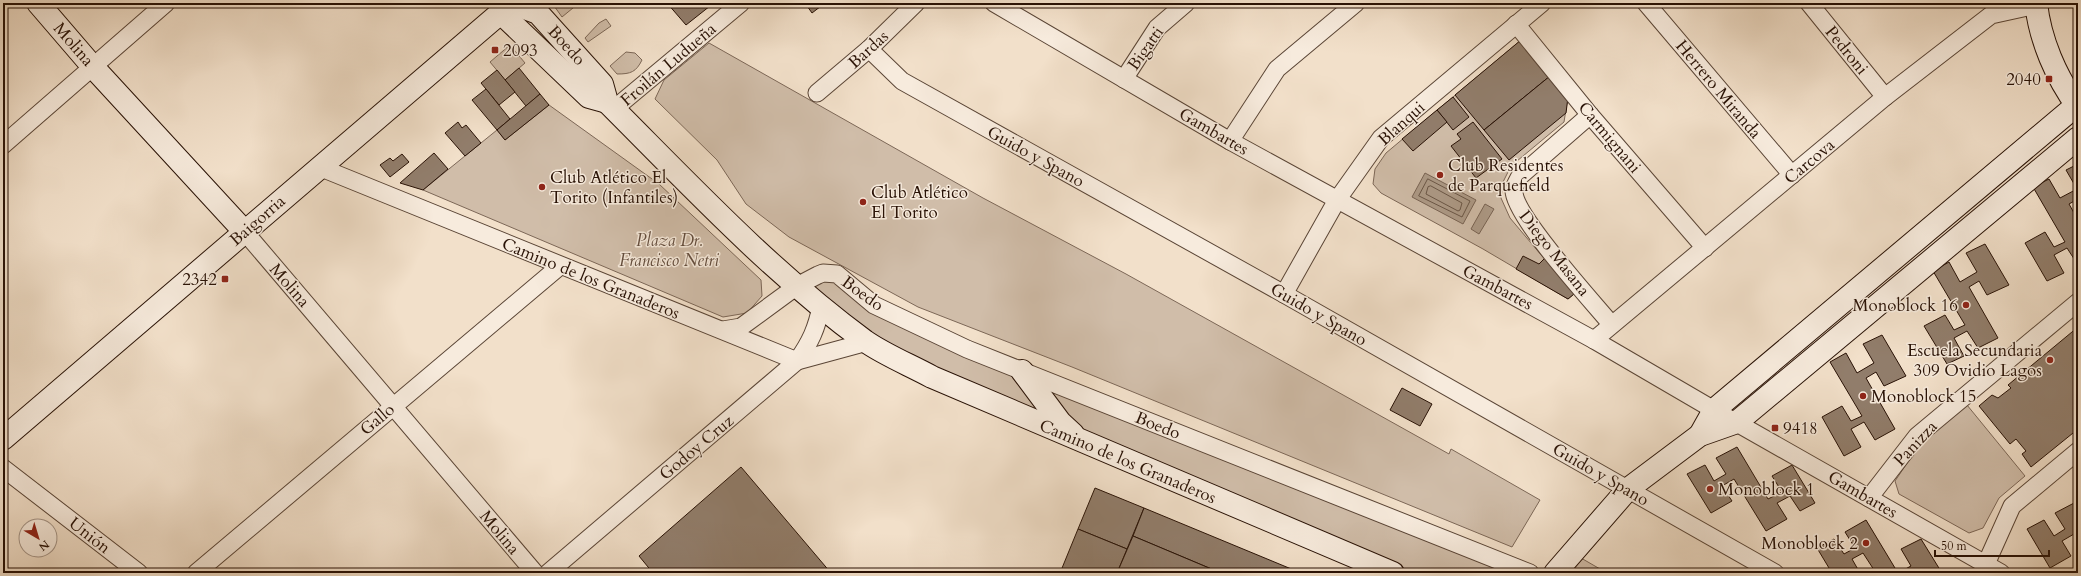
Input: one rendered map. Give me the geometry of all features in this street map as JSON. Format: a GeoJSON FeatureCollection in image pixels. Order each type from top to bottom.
{"type":"FeatureCollection","features":[{"type":"Feature","properties":{"kind":"street","name":"Molina"},"geometry":{"type":"LineString","coordinates":[[38,3],[93,67],[244,231],[535,573]]}},
{"type":"Feature","properties":{"kind":"street"},"geometry":{"type":"LineString","coordinates":[[3,145],[166,3]]}},
{"type":"Feature","properties":{"kind":"street","name":"Froilán Ludueña"},"geometry":{"type":"LineString","coordinates":[[610,106],[741,3]]}},
{"type":"Feature","properties":{"kind":"street","name":"Bardas"},"geometry":{"type":"LineString","coordinates":[[817,93],[869,49],[916,3]]}},
{"type":"Feature","properties":{"kind":"street","name":"Bigatti"},"geometry":{"type":"LineString","coordinates":[[1124,79],[1157,28],[1186,3]]}},
{"type":"Feature","properties":{"kind":"street"},"geometry":{"type":"LineString","coordinates":[[1230,141],[1277,69],[1356,3]]}},
{"type":"Feature","properties":{"kind":"street","name":"Blanqui"},"geometry":{"type":"LineString","coordinates":[[1284,294],[1337,200],[1381,138],[1542,3]]}},
{"type":"Feature","properties":{"kind":"street","name":"Herrero Miranda"},"geometry":{"type":"LineString","coordinates":[[1646,3],[1792,175]]}},
{"type":"Feature","properties":{"kind":"street","name":"Pedroni"},"geometry":{"type":"LineString","coordinates":[[1810,3],[1886,96]]}},
{"type":"Feature","properties":{"kind":"street"},"geometry":{"type":"LineString","coordinates":[[1700,435],[1714,410],[2078,105],[2058,74],[2044,40],[2036,4]]}},
{"type":"Feature","properties":{"kind":"street","name":"Carcova"},"geometry":{"type":"LineString","coordinates":[[1594,340],[1611,324],[1705,248],[1886,96],[1991,14],[2036,4]]}},
{"type":"Feature","properties":{"kind":"street","name":"Gambartes"},"geometry":{"type":"LineString","coordinates":[[1003,5],[1124,79],[1230,141],[1594,340],[1714,410],[2002,573]]}},
{"type":"Feature","properties":{"kind":"street","name":"Boedo"},"geometry":{"type":"LineString","coordinates":[[509,6],[538,13],[602,84],[610,106],[738,233],[821,306]]}},
{"type":"Feature","properties":{"kind":"street","name":"Baigorria"},"geometry":{"type":"LineString","coordinates":[[3,439],[319,166],[509,6]]}},
{"type":"Feature","properties":{"kind":"street","name":"Carmignani"},"geometry":{"type":"LineString","coordinates":[[1516,24],[1590,115],[1705,248]]}},
{"type":"Feature","properties":{"kind":"street","name":"Guido y Spano"},"geometry":{"type":"LineString","coordinates":[[869,49],[902,81],[1284,294],[1775,573]]}},
{"type":"Feature","properties":{"kind":"street","name":"Diego Masana"},"geometry":{"type":"LineString","coordinates":[[1590,115],[1520,176],[1514,190],[1518,204],[1530,224],[1611,324]]}},
{"type":"Feature","properties":{"kind":"street"},"geometry":{"type":"LineString","coordinates":[[1555,573],[1628,489],[1700,435],[1737,422],[2078,138]]}},
{"type":"Feature","properties":{"kind":"street","name":"Camino de los Granaderos"},"geometry":{"type":"LineString","coordinates":[[319,166],[560,266],[723,330],[797,361]]}},
{"type":"Feature","properties":{"kind":"street","name":"Gallo"},"geometry":{"type":"LineString","coordinates":[[196,573],[560,266]]}},
{"type":"Feature","properties":{"kind":"street","name":"Boedo"},"geometry":{"type":"LineString","coordinates":[[723,330],[740,327],[797,286],[823,273],[837,274],[874,305],[967,349],[1530,573]]}},
{"type":"Feature","properties":{"kind":"street","name":"Panizza"},"geometry":{"type":"LineString","coordinates":[[1869,498],[1917,436],[2078,302]]}},
{"type":"Feature","properties":{"kind":"street","name":"Camino de los Granaderos"},"geometry":{"type":"LineString","coordinates":[[821,306],[867,342],[932,377],[1394,573]]}},
{"type":"Feature","properties":{"kind":"street","name":"Godoy Cruz"},"geometry":{"type":"LineString","coordinates":[[548,573],[797,361],[810,344],[818,327],[821,306]]}},
{"type":"Feature","properties":{"kind":"street"},"geometry":{"type":"LineString","coordinates":[[797,361],[867,342]]}},
{"type":"Feature","properties":{"kind":"street"},"geometry":{"type":"LineString","coordinates":[[1022,371],[1060,422],[1079,440]]}},
{"type":"Feature","properties":{"kind":"street"},"geometry":{"type":"LineString","coordinates":[[1986,564],[2012,506],[2077,454]]}},
{"type":"Feature","properties":{"kind":"street","name":"Unión"},"geometry":{"type":"LineString","coordinates":[[3,468],[140,573]]}},
{"type":"Feature","properties":{"kind":"green space"},"geometry":{"type":"Polygon","coordinates":[[[552,3],[579,3],[562,17],[552,3]]]}},
{"type":"Feature","properties":{"kind":"green space"},"geometry":{"type":"Polygon","coordinates":[[[606,19],[611,26],[588,42],[585,38],[599,23],[606,19]]]}},
{"type":"Feature","properties":{"kind":"green space","name":"Club Residentes de Parquefield"},"geometry":{"type":"Polygon","coordinates":[[[1521,40],[1568,97],[1564,122],[1511,166],[1503,182],[1501,198],[1510,218],[1574,294],[1568,299],[1483,249],[1381,193],[1373,184],[1375,169],[1386,153],[1521,40]]]}},
{"type":"Feature","properties":{"kind":"green space"},"geometry":{"type":"Polygon","coordinates":[[[709,43],[983,198],[1126,274],[1449,454],[1451,449],[1540,500],[1512,547],[1072,367],[918,307],[789,237],[746,204],[717,160],[655,99],[664,80],[709,43]]]}},
{"type":"Feature","properties":{"kind":"green space"},"geometry":{"type":"Polygon","coordinates":[[[510,45],[525,63],[505,80],[490,62],[510,45]]]}},
{"type":"Feature","properties":{"kind":"green space"},"geometry":{"type":"Polygon","coordinates":[[[626,52],[635,53],[642,60],[638,67],[632,72],[617,74],[610,66],[626,52]]]}},
{"type":"Feature","properties":{"kind":"green space","name":"Club Atlético El Torito (Infantiles)"},"geometry":{"type":"Polygon","coordinates":[[[549,105],[659,184],[761,280],[762,296],[747,313],[723,317],[423,190],[497,130],[505,140],[549,105]]]}},
{"type":"Feature","properties":{"kind":"green space"},"geometry":{"type":"Polygon","coordinates":[[[823,273],[874,305],[1530,573],[1393,573],[932,377],[797,286],[823,273]]]}},
{"type":"Feature","properties":{"kind":"green space"},"geometry":{"type":"Polygon","coordinates":[[[1967,405],[2025,476],[1999,498],[1983,528],[1969,533],[1899,494],[1895,481],[1920,444],[1967,405]]]}},
{"type":"Feature","properties":{"kind":"green space"},"geometry":{"type":"Polygon","coordinates":[[[1581,558],[1607,573],[1569,573],[1581,558]]]}},
{"type":"Feature","properties":{"kind":"water"},"geometry":{"type":"Polygon","coordinates":[[[1425,173],[1476,200],[1463,224],[1412,197],[1425,173]]]}},
{"type":"Feature","properties":{"kind":"water"},"geometry":{"type":"Polygon","coordinates":[[[1485,204],[1494,209],[1479,234],[1471,229],[1485,204]]]}},
{"type":"Feature","properties":{"kind":"building"},"geometry":{"type":"Polygon","coordinates":[[[667,3],[708,3],[710,6],[686,25],[667,3]]]}},
{"type":"Feature","properties":{"kind":"building"},"geometry":{"type":"Polygon","coordinates":[[[805,3],[825,3],[812,13],[805,3]]]}},
{"type":"Feature","properties":{"kind":"building"},"geometry":{"type":"Polygon","coordinates":[[[1521,40],[1550,76],[1484,130],[1455,95],[1521,40]]]}},
{"type":"Feature","properties":{"kind":"building"},"geometry":{"type":"Polygon","coordinates":[[[519,68],[540,94],[526,106],[505,80],[519,68]]]}},
{"type":"Feature","properties":{"kind":"building"},"geometry":{"type":"Polygon","coordinates":[[[497,70],[515,92],[499,105],[481,83],[497,70]]]}},
{"type":"Feature","properties":{"kind":"building"},"geometry":{"type":"Polygon","coordinates":[[[1550,76],[1568,97],[1566,113],[1509,160],[1484,130],[1550,76]]]}},
{"type":"Feature","properties":{"kind":"building"},"geometry":{"type":"Polygon","coordinates":[[[486,89],[510,119],[497,130],[472,100],[486,89]]]}},
{"type":"Feature","properties":{"kind":"building"},"geometry":{"type":"Polygon","coordinates":[[[540,94],[549,105],[505,140],[497,130],[540,94]]]}},
{"type":"Feature","properties":{"kind":"building"},"geometry":{"type":"Polygon","coordinates":[[[1453,97],[1469,117],[1453,130],[1437,110],[1453,97]]]}},
{"type":"Feature","properties":{"kind":"building"},"geometry":{"type":"Polygon","coordinates":[[[1437,110],[1447,122],[1413,151],[1402,139],[1437,110]]]}},
{"type":"Feature","properties":{"kind":"building"},"geometry":{"type":"Polygon","coordinates":[[[458,122],[462,128],[466,125],[481,143],[465,156],[445,133],[458,122]]]}},
{"type":"Feature","properties":{"kind":"building"},"geometry":{"type":"Polygon","coordinates":[[[1473,122],[1502,159],[1476,178],[1451,146],[1461,139],[1457,134],[1473,122]]]}},
{"type":"Feature","properties":{"kind":"building"},"geometry":{"type":"Polygon","coordinates":[[[434,153],[448,169],[423,190],[400,183],[434,153]]]}},
{"type":"Feature","properties":{"kind":"building"},"geometry":{"type":"Polygon","coordinates":[[[402,154],[409,162],[390,177],[380,165],[390,158],[393,161],[402,154]]]}},
{"type":"Feature","properties":{"kind":"building"},"geometry":{"type":"Polygon","coordinates":[[[2078,164],[2078,199],[2069,204],[2078,220],[2078,265],[2067,248],[2054,255],[2064,273],[2047,281],[2025,243],[2045,232],[2054,247],[2065,242],[2033,187],[2049,179],[2060,198],[2077,189],[2066,170],[2078,164]]]}},
{"type":"Feature","properties":{"kind":"building","name":"Monoblock 16"},"geometry":{"type":"Polygon","coordinates":[[[1985,244],[2009,285],[1987,295],[1979,281],[1969,287],[1998,338],[1978,348],[1967,331],[1954,338],[1964,356],[1947,364],[1924,326],[1945,315],[1954,330],[1965,325],[1933,271],[1949,262],[1960,282],[1977,272],[1966,253],[1985,244]]]}},
{"type":"Feature","properties":{"kind":"building"},"geometry":{"type":"Polygon","coordinates":[[[1523,256],[1539,264],[1545,258],[1574,294],[1568,299],[1516,269],[1523,256]]]}},
{"type":"Feature","properties":{"kind":"building","name":"Escuela Secundaria 309 Ovidio Lagos"},"geometry":{"type":"Polygon","coordinates":[[[2078,327],[2078,429],[2031,467],[2022,454],[2026,451],[2016,439],[2010,444],[1979,406],[1992,395],[1998,398],[2011,388],[2008,385],[2078,327]]]}},
{"type":"Feature","properties":{"kind":"building","name":"Monoblock 15"},"geometry":{"type":"Polygon","coordinates":[[[1882,335],[1906,376],[1884,386],[1876,372],[1866,378],[1895,429],[1875,440],[1864,422],[1851,429],[1861,447],[1844,456],[1822,417],[1842,406],[1851,421],[1862,416],[1830,362],[1846,353],[1857,373],[1874,363],[1863,344],[1882,335]]]}},
{"type":"Feature","properties":{"kind":"building"},"geometry":{"type":"Polygon","coordinates":[[[1402,388],[1432,404],[1420,426],[1390,410],[1402,388]]]}},
{"type":"Feature","properties":{"kind":"building","name":"Monoblock 1"},"geometry":{"type":"Polygon","coordinates":[[[1737,447],[1768,499],[1782,492],[1772,476],[1792,465],[1815,503],[1800,511],[1790,496],[1777,503],[1787,519],[1766,531],[1734,479],[1722,486],[1732,501],[1711,513],[1687,474],[1705,465],[1714,481],[1726,474],[1716,458],[1737,447]]]}},
{"type":"Feature","properties":{"kind":"building"},"geometry":{"type":"Polygon","coordinates":[[[741,467],[831,573],[653,573],[639,556],[741,467]]]}},
{"type":"Feature","properties":{"kind":"building"},"geometry":{"type":"Polygon","coordinates":[[[1095,488],[1144,508],[1127,549],[1078,529],[1095,488]]]}},
{"type":"Feature","properties":{"kind":"building"},"geometry":{"type":"Polygon","coordinates":[[[2076,502],[2078,505],[2078,541],[2074,534],[2062,541],[2071,556],[2050,568],[2027,529],[2044,520],[2054,536],[2065,529],[2055,513],[2076,502]]]}},
{"type":"Feature","properties":{"kind":"building"},"geometry":{"type":"Polygon","coordinates":[[[1144,508],[1301,573],[1221,573],[1133,536],[1144,508]]]}},
{"type":"Feature","properties":{"kind":"building","name":"Monoblock 2"},"geometry":{"type":"Polygon","coordinates":[[[1866,520],[1898,573],[1876,573],[1863,553],[1852,559],[1860,573],[1832,573],[1817,548],[1834,539],[1844,554],[1855,548],[1845,532],[1866,520]]]}},
{"type":"Feature","properties":{"kind":"building"},"geometry":{"type":"Polygon","coordinates":[[[1078,529],[1127,549],[1117,573],[1060,573],[1078,529]]]}},
{"type":"Feature","properties":{"kind":"building"},"geometry":{"type":"Polygon","coordinates":[[[1133,536],[1221,573],[1117,573],[1133,536]]]}},
{"type":"Feature","properties":{"kind":"building"},"geometry":{"type":"Polygon","coordinates":[[[1921,539],[1942,573],[1922,573],[1920,569],[1913,573],[1898,573],[1911,566],[1901,549],[1921,539]]]}},
{"type":"Feature","properties":{"kind":"place","name":"2093"},"geometry":{"type":"Point","coordinates":[495,50]}},
{"type":"Feature","properties":{"kind":"place","name":"2040"},"geometry":{"type":"Point","coordinates":[2049,79]}},
{"type":"Feature","properties":{"kind":"place","name":"Club Residentes de Parquefield"},"geometry":{"type":"Point","coordinates":[1440,175]}},
{"type":"Feature","properties":{"kind":"place","name":"Club Atlético El Torito (Infantiles)"},"geometry":{"type":"Point","coordinates":[542,187]}},
{"type":"Feature","properties":{"kind":"place","name":"Club Atlético El Torito"},"geometry":{"type":"Point","coordinates":[863,202]}},
{"type":"Feature","properties":{"kind":"place","name":"2342"},"geometry":{"type":"Point","coordinates":[225,279]}},
{"type":"Feature","properties":{"kind":"place","name":"Monoblock 16"},"geometry":{"type":"Point","coordinates":[1966,305]}},
{"type":"Feature","properties":{"kind":"place","name":"Escuela Secundaria 309 Ovidio Lagos"},"geometry":{"type":"Point","coordinates":[2050,360]}},
{"type":"Feature","properties":{"kind":"place","name":"Monoblock 15"},"geometry":{"type":"Point","coordinates":[1863,396]}},
{"type":"Feature","properties":{"kind":"place","name":"9418"},"geometry":{"type":"Point","coordinates":[1775,428]}},
{"type":"Feature","properties":{"kind":"place","name":"Monoblock 1"},"geometry":{"type":"Point","coordinates":[1710,489]}},
{"type":"Feature","properties":{"kind":"place","name":"Monoblock 2"},"geometry":{"type":"Point","coordinates":[1866,543]}},
{"type":"Feature","properties":{"kind":"park label","name":"Plaza Dr. Francisco Netri"},"geometry":{"type":"Point","coordinates":[669,250]}}]}
